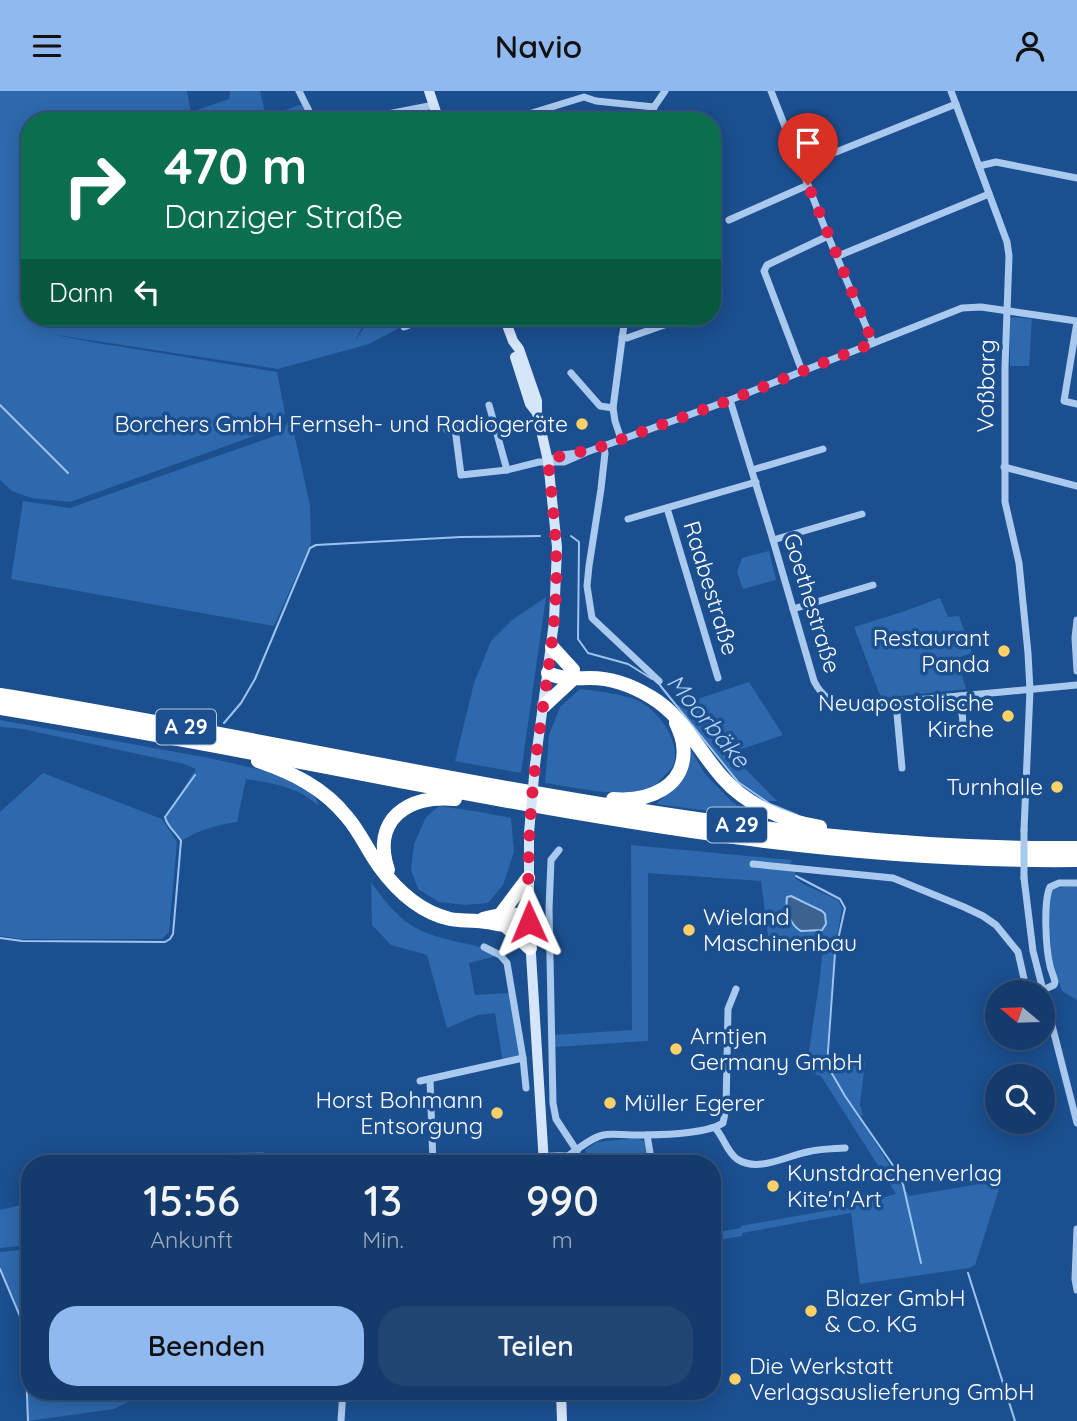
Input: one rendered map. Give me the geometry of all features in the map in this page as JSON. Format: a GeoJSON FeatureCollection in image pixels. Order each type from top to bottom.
{"type":"FeatureCollection","features":[{"type":"Feature","properties":{"kind":"highway"},"geometry":{"type":"LineString","coordinates":[[552,647],[573,675]]}},
{"type":"Feature","properties":{"kind":"highway"},"geometry":{"type":"LineString","coordinates":[[549,671],[555,676],[573,675],[627,685],[652,698],[687,729],[722,777],[736,790],[768,811],[813,826],[919,837],[932,844]]}},
{"type":"Feature","properties":{"kind":"highway"},"geometry":{"type":"LineString","coordinates":[[544,706],[573,675]]}},
{"type":"Feature","properties":{"kind":"highway","name":"A 29"},"geometry":{"type":"LineString","coordinates":[[0,695],[164,723],[701,833],[848,850],[981,859],[1077,860]]}},
{"type":"Feature","properties":{"kind":"highway","name":"A 29"},"geometry":{"type":"LineString","coordinates":[[0,708],[542,801],[849,838],[1023,848],[1077,848]]}},
{"type":"Feature","properties":{"kind":"highway","name":"A 29"},"geometry":{"type":"LineString","coordinates":[[392,881],[383,857],[384,834],[394,816],[415,803],[436,798],[516,808],[542,801],[558,792],[603,799],[634,800],[664,789],[677,775],[683,757],[681,736],[673,715]]}},
{"type":"Feature","properties":{"kind":"highway"},"geometry":{"type":"LineString","coordinates":[[173,737],[183,745],[241,756],[276,768],[316,787],[348,817],[379,867],[412,902],[426,911],[452,919],[504,920],[523,925],[529,920]]}},
{"type":"Feature","properties":{"kind":"highway"},"geometry":{"type":"LineString","coordinates":[[504,920],[528,878]]}},
{"type":"Feature","properties":{"kind":"highway"},"geometry":{"type":"LineString","coordinates":[[504,920],[530,948]]}},
{"type":"Feature","properties":{"kind":"main road"},"geometry":{"type":"LineString","coordinates":[[429,91],[436,112]]}},
{"type":"Feature","properties":{"kind":"main road"},"geometry":{"type":"LineString","coordinates":[[507,326],[519,349],[537,401],[537,413],[548,461],[557,547],[552,647],[535,765],[529,832],[530,948],[544,1155]]}},
{"type":"Feature","properties":{"kind":"main road"},"geometry":{"type":"LineString","coordinates":[[561,1400],[562,1421]]}},
{"type":"Feature","properties":{"kind":"street"},"geometry":{"type":"LineString","coordinates":[[299,91],[310,112]]}},
{"type":"Feature","properties":{"kind":"street"},"geometry":{"type":"LineString","coordinates":[[653,112],[665,91]]}},
{"type":"Feature","properties":{"kind":"street"},"geometry":{"type":"LineString","coordinates":[[771,91],[873,343]]}},
{"type":"Feature","properties":{"kind":"street","name":"Voßbarg"},"geometry":{"type":"LineString","coordinates":[[951,91],[1009,255],[1005,502],[1019,563],[1028,653],[1030,690],[1024,878],[1033,950],[1040,980]]}},
{"type":"Feature","properties":{"kind":"street"},"geometry":{"type":"LineString","coordinates":[[535,112],[584,97],[596,101],[654,107]]}},
{"type":"Feature","properties":{"kind":"street"},"geometry":{"type":"LineString","coordinates":[[801,166],[956,104]]}},
{"type":"Feature","properties":{"kind":"street"},"geometry":{"type":"LineString","coordinates":[[398,112],[434,105]]}},
{"type":"Feature","properties":{"kind":"street"},"geometry":{"type":"LineString","coordinates":[[979,166],[996,162],[1077,178]]}},
{"type":"Feature","properties":{"kind":"street"},"geometry":{"type":"LineString","coordinates":[[729,220],[808,185]]}},
{"type":"Feature","properties":{"kind":"street"},"geometry":{"type":"LineString","coordinates":[[838,256],[989,194]]}},
{"type":"Feature","properties":{"kind":"street"},"geometry":{"type":"LineString","coordinates":[[802,371],[764,271],[767,265],[828,236]]}},
{"type":"Feature","properties":{"kind":"street"},"geometry":{"type":"LineString","coordinates":[[447,430],[455,428],[460,475],[507,470],[548,461],[564,462],[962,308],[981,307],[1077,321],[1065,401],[1077,404]]}},
{"type":"Feature","properties":{"kind":"street"},"geometry":{"type":"LineString","coordinates":[[621,439],[613,408],[624,326]]}},
{"type":"Feature","properties":{"kind":"street"},"geometry":{"type":"LineString","coordinates":[[622,337],[627,338],[661,326]]}},
{"type":"Feature","properties":{"kind":"street"},"geometry":{"type":"LineString","coordinates":[[571,373],[600,406],[613,408]]}},
{"type":"Feature","properties":{"kind":"street","name":"Goethestraße"},"geometry":{"type":"LineString","coordinates":[[730,400],[814,681],[824,696],[851,706],[1077,685]]}},
{"type":"Feature","properties":{"kind":"street"},"geometry":{"type":"LineString","coordinates":[[489,405],[507,470]]}},
{"type":"Feature","properties":{"kind":"street"},"geometry":{"type":"LineString","coordinates":[[603,446],[601,489],[587,586],[592,618],[659,681]]}},
{"type":"Feature","properties":{"kind":"street"},"geometry":{"type":"LineString","coordinates":[[752,470],[823,449]]}},
{"type":"Feature","properties":{"kind":"street"},"geometry":{"type":"LineString","coordinates":[[1004,467],[1077,486]]}},
{"type":"Feature","properties":{"kind":"street"},"geometry":{"type":"LineString","coordinates":[[628,519],[756,482]]}},
{"type":"Feature","properties":{"kind":"street","name":"Raabestraße"},"geometry":{"type":"LineString","coordinates":[[667,508],[718,678]]}},
{"type":"Feature","properties":{"kind":"street"},"geometry":{"type":"LineString","coordinates":[[773,540],[862,515]]}},
{"type":"Feature","properties":{"kind":"street"},"geometry":{"type":"LineString","coordinates":[[793,609],[873,585]]}},
{"type":"Feature","properties":{"kind":"street"},"geometry":{"type":"LineString","coordinates":[[1077,620],[1077,671]]}},
{"type":"Feature","properties":{"kind":"street"},"geometry":{"type":"LineString","coordinates":[[960,696],[964,731]]}},
{"type":"Feature","properties":{"kind":"street"},"geometry":{"type":"LineString","coordinates":[[896,703],[902,768]]}},
{"type":"Feature","properties":{"kind":"street"},"geometry":{"type":"LineString","coordinates":[[559,850],[551,860],[549,909],[553,1104],[556,1119],[577,1150]]}},
{"type":"Feature","properties":{"kind":"street"},"geometry":{"type":"LineString","coordinates":[[753,864],[893,878],[974,911],[996,925],[1012,944],[1018,953],[1024,980]]}},
{"type":"Feature","properties":{"kind":"street"},"geometry":{"type":"LineString","coordinates":[[1055,980],[1046,929],[1047,895],[1050,887],[1059,883],[1077,883]]}},
{"type":"Feature","properties":{"kind":"street"},"geometry":{"type":"LineString","coordinates":[[484,947],[500,955],[507,964],[526,1088]]}},
{"type":"Feature","properties":{"kind":"street"},"geometry":{"type":"LineString","coordinates":[[569,1155],[605,1135],[647,1135],[715,1128],[723,1123],[726,1108],[728,1009],[736,989]]}},
{"type":"Feature","properties":{"kind":"street","name":"Voßbarg"},"geometry":{"type":"LineString","coordinates":[[1055,1050],[1077,1123]]}},
{"type":"Feature","properties":{"kind":"street"},"geometry":{"type":"LineString","coordinates":[[420,1081],[523,1058]]}},
{"type":"Feature","properties":{"kind":"street"},"geometry":{"type":"LineString","coordinates":[[430,1079],[433,1155]]}},
{"type":"Feature","properties":{"kind":"street"},"geometry":{"type":"LineString","coordinates":[[715,1128],[733,1156],[748,1164],[761,1164],[806,1152],[845,1147]]}},
{"type":"Feature","properties":{"kind":"street"},"geometry":{"type":"LineString","coordinates":[[647,1135],[650,1155]]}},
{"type":"Feature","properties":{"kind":"street"},"geometry":{"type":"LineString","coordinates":[[1077,1229],[1077,1290]]}},
{"type":"Feature","properties":{"kind":"street"},"geometry":{"type":"LineString","coordinates":[[341,1421],[342,1400]]}},
{"type":"Feature","properties":{"kind":"shaded area"},"geometry":{"type":"Polygon","coordinates":[[[0,91],[187,91],[191,112],[21,112],[21,326],[362,326],[355,341],[365,326],[403,326],[369,344],[278,369],[50,334],[277,372],[285,413],[279,427],[70,502],[31,498],[12,491],[0,480],[0,91]]]}},
{"type":"Feature","properties":{"kind":"shaded area"},"geometry":{"type":"Polygon","coordinates":[[[230,91],[260,91],[265,112],[191,112],[229,99],[230,91]]]}},
{"type":"Feature","properties":{"kind":"shaded area"},"geometry":{"type":"Polygon","coordinates":[[[305,103],[308,112],[280,112],[305,103]]]}},
{"type":"Feature","properties":{"kind":"shaded area"},"geometry":{"type":"Polygon","coordinates":[[[1010,318],[1032,319],[1029,366],[1010,366],[1010,318]]]}},
{"type":"Feature","properties":{"kind":"shaded area"},"geometry":{"type":"Polygon","coordinates":[[[288,421],[293,429],[310,505],[311,543],[274,626],[11,579],[23,501],[70,508],[283,433],[288,421]]]}},
{"type":"Feature","properties":{"kind":"shaded area"},"geometry":{"type":"Polygon","coordinates":[[[769,551],[776,580],[743,589],[737,572],[742,558],[769,551]]]}},
{"type":"Feature","properties":{"kind":"shaded area"},"geometry":{"type":"Polygon","coordinates":[[[546,597],[521,773],[455,761],[474,683],[491,641],[512,620],[546,597]]]}},
{"type":"Feature","properties":{"kind":"shaded area"},"geometry":{"type":"Polygon","coordinates":[[[940,598],[948,617],[959,616],[972,653],[957,658],[966,689],[881,698],[854,627],[940,598]]]}},
{"type":"Feature","properties":{"kind":"shaded area"},"geometry":{"type":"Polygon","coordinates":[[[749,682],[783,735],[730,753],[777,801],[765,801],[738,782],[676,706],[749,682]]]}},
{"type":"Feature","properties":{"kind":"shaded area"},"geometry":{"type":"Polygon","coordinates":[[[580,689],[639,701],[660,719],[671,736],[675,754],[673,767],[657,783],[642,791],[620,793],[545,783],[549,735],[560,707],[580,689]]]}},
{"type":"Feature","properties":{"kind":"shaded area"},"geometry":{"type":"Polygon","coordinates":[[[0,720],[209,758],[284,775],[314,793],[319,806],[294,790],[246,779],[237,822],[208,829],[181,841],[165,817],[196,769],[184,764],[23,729],[0,727],[0,720]]]}},
{"type":"Feature","properties":{"kind":"shaded area"},"geometry":{"type":"Polygon","coordinates":[[[689,747],[705,774],[731,801],[755,817],[656,804],[668,793],[689,747]]]}},
{"type":"Feature","properties":{"kind":"shaded area"},"geometry":{"type":"Polygon","coordinates":[[[43,773],[162,819],[177,842],[169,932],[162,939],[21,939],[0,936],[0,812],[43,773]]]}},
{"type":"Feature","properties":{"kind":"shaded area"},"geometry":{"type":"Polygon","coordinates":[[[439,806],[511,818],[514,852],[503,885],[488,903],[465,905],[439,902],[418,889],[411,870],[414,844],[426,817],[439,806]]]}},
{"type":"Feature","properties":{"kind":"shaded area"},"geometry":{"type":"Polygon","coordinates":[[[631,845],[792,860],[788,870],[795,871],[795,878],[838,900],[842,908],[834,953],[826,1066],[841,1089],[828,1065],[828,1056],[865,1062],[860,1105],[863,1115],[861,1116],[849,1101],[905,1192],[909,1196],[1002,1180],[975,1265],[860,1284],[851,1213],[742,1233],[742,1236],[721,1240],[721,1231],[741,1226],[852,1206],[896,1194],[821,1076],[806,1071],[824,938],[769,943],[761,881],[648,873],[648,1041],[554,1047],[553,1035],[632,1030],[631,845]]]}},
{"type":"Feature","properties":{"kind":"shaded area"},"geometry":{"type":"Polygon","coordinates":[[[371,882],[395,912],[418,929],[500,955],[469,963],[475,995],[512,993],[523,1058],[503,1063],[495,1013],[478,1015],[447,1028],[427,955],[391,945],[372,925],[371,882]]]}},
{"type":"Feature","properties":{"kind":"shaded area"},"geometry":{"type":"Polygon","coordinates":[[[1077,886],[1077,1000],[1062,991],[1052,967],[1048,897],[1054,888],[1077,886]]]}},
{"type":"Feature","properties":{"kind":"shaded area"},"geometry":{"type":"Polygon","coordinates":[[[791,896],[825,914],[826,924],[822,930],[801,931],[794,925],[787,907],[787,897],[791,896]]]}},
{"type":"Feature","properties":{"kind":"shaded area"},"geometry":{"type":"Polygon","coordinates":[[[639,1138],[646,1143],[648,1155],[587,1154],[585,1150],[597,1142],[639,1138]]]}},
{"type":"Feature","properties":{"kind":"shaded area"},"geometry":{"type":"Polygon","coordinates":[[[264,1152],[264,1155],[227,1155],[264,1152]]]}},
{"type":"Feature","properties":{"kind":"shaded area"},"geometry":{"type":"Polygon","coordinates":[[[21,1205],[21,1246],[0,1248],[0,1210],[21,1205]]]}},
{"type":"Feature","properties":{"kind":"shaded area"},"geometry":{"type":"Polygon","coordinates":[[[21,1250],[21,1319],[0,1269],[0,1252],[21,1250]]]}},
{"type":"Feature","properties":{"kind":"shaded area"},"geometry":{"type":"Polygon","coordinates":[[[27,1400],[132,1400],[114,1409],[28,1421],[27,1400]]]}},
{"type":"Feature","properties":{"kind":"waterway"},"geometry":{"type":"LineString","coordinates":[[0,405],[68,473]]}},
{"type":"Feature","properties":{"kind":"waterway"},"geometry":{"type":"LineString","coordinates":[[224,723],[241,703],[255,679],[310,548],[316,545],[461,537],[540,536]]}},
{"type":"Feature","properties":{"kind":"waterway","name":"Moorbäke"},"geometry":{"type":"LineString","coordinates":[[571,536],[579,542],[578,639],[588,653],[628,664],[652,679]]}},
{"type":"Feature","properties":{"kind":"waterway","name":"Moorbäke"},"geometry":{"type":"LineString","coordinates":[[659,684],[738,782],[770,804],[797,815]]}},
{"type":"Feature","properties":{"kind":"waterway"},"geometry":{"type":"LineString","coordinates":[[0,938],[22,941],[165,942],[170,939],[173,934],[181,841],[165,817],[195,775]]}},
{"type":"Feature","properties":{"kind":"waterway"},"geometry":{"type":"LineString","coordinates":[[796,876],[840,899],[845,908],[835,953],[827,1065],[903,1184],[921,1263]]}},
{"type":"Feature","properties":{"kind":"waterway"},"geometry":{"type":"LineString","coordinates":[[0,1269],[21,1319]]}},
{"type":"Feature","properties":{"kind":"waterway"},"geometry":{"type":"LineString","coordinates":[[968,1273],[1015,1421]]}},
{"type":"Feature","properties":{"kind":"waterway"},"geometry":{"type":"LineString","coordinates":[[27,1400],[28,1421]]}},
{"type":"Feature","properties":{"kind":"place","name":"Borchers GmbH Fernseh- und Radiogeräte"},"geometry":{"type":"Point","coordinates":[582,424]}},
{"type":"Feature","properties":{"kind":"place","name":"Restaurant Panda"},"geometry":{"type":"Point","coordinates":[1004,651]}},
{"type":"Feature","properties":{"kind":"place","name":"Neuapostolische Kirche"},"geometry":{"type":"Point","coordinates":[1008,716]}},
{"type":"Feature","properties":{"kind":"place","name":"Turnhalle"},"geometry":{"type":"Point","coordinates":[1057,787]}},
{"type":"Feature","properties":{"kind":"place","name":"Wieland Maschinenbau"},"geometry":{"type":"Point","coordinates":[689,930]}},
{"type":"Feature","properties":{"kind":"place","name":"Arntjen Germany GmbH"},"geometry":{"type":"Point","coordinates":[676,1049]}},
{"type":"Feature","properties":{"kind":"place","name":"Müller Egerer"},"geometry":{"type":"Point","coordinates":[610,1103]}},
{"type":"Feature","properties":{"kind":"place","name":"Horst Bohmann Entsorgung"},"geometry":{"type":"Point","coordinates":[497,1113]}},
{"type":"Feature","properties":{"kind":"place","name":"Kunstdrachenverlag Kite'n'Art"},"geometry":{"type":"Point","coordinates":[773,1186]}},
{"type":"Feature","properties":{"kind":"place","name":"Blazer GmbH & Co. KG"},"geometry":{"type":"Point","coordinates":[811,1311]}},
{"type":"Feature","properties":{"kind":"place","name":"Die Werkstatt Verlagsauslieferung GmbH"},"geometry":{"type":"Point","coordinates":[735,1379]}},
{"type":"Feature","properties":{"kind":"route"},"geometry":{"type":"LineString","coordinates":[[529,922],[531,799],[552,647],[556,594],[557,547],[548,461],[561,455],[587,452],[730,400],[873,343],[808,185]]}}]}
